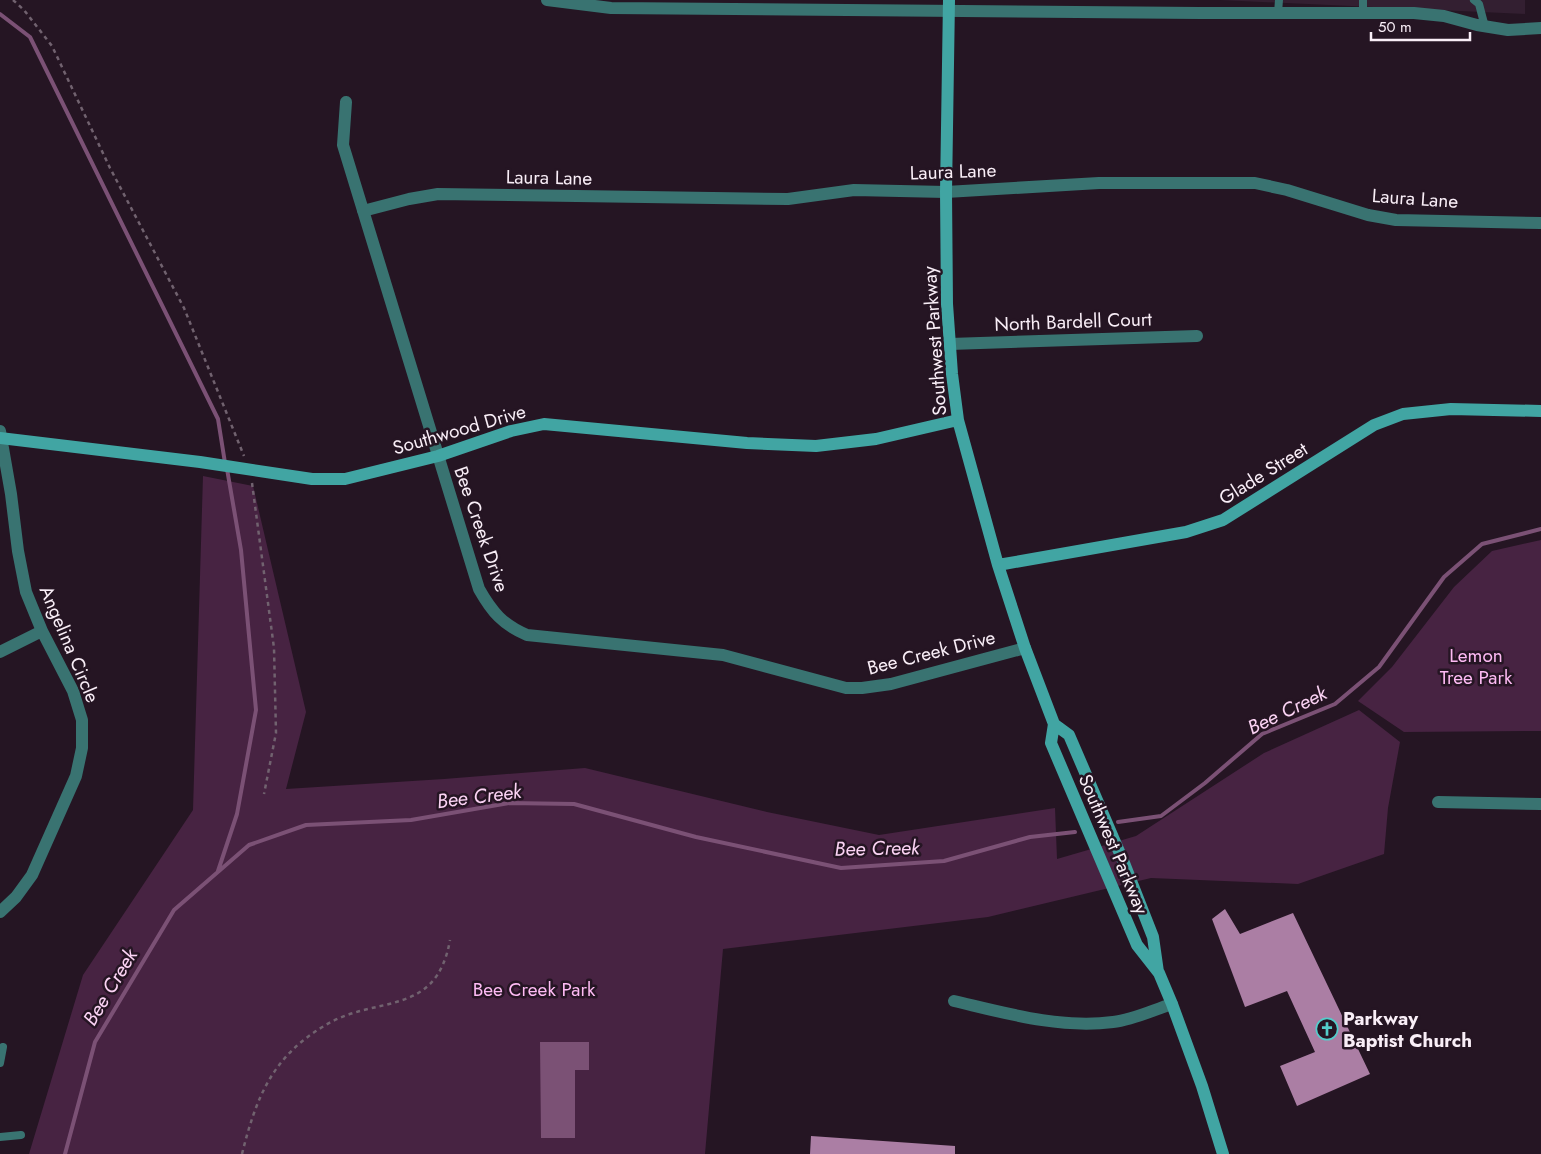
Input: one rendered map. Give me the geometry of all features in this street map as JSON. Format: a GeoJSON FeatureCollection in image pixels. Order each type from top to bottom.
{"type":"FeatureCollection","features":[{"type":"Feature","properties":{"kind":"street"},"geometry":{"type":"LineString","coordinates":[[547,0],[611,8],[1363,6],[1444,16],[1485,27],[1508,30],[1541,28]]}},
{"type":"Feature","properties":{"kind":"street","name":"Southwest Parkway"},"geometry":{"type":"LineString","coordinates":[[948,6],[947,304],[952,374],[958,420],[998,565],[1025,648],[1054,724],[1051,743],[1137,945],[1158,973],[1172,1004],[1202,1086],[1223,1154]]}},
{"type":"Feature","properties":{"kind":"street","name":"Bee Creek Drive"},"geometry":{"type":"LineString","coordinates":[[346,102],[343,145],[480,589],[489,607],[513,629],[526,635],[723,655],[846,688],[891,684],[1025,648]]}},
{"type":"Feature","properties":{"kind":"street","name":"Laura Lane"},"geometry":{"type":"LineString","coordinates":[[363,211],[409,199],[438,194],[788,199],[854,190],[946,192],[1099,182],[1255,183],[1287,190],[1368,215],[1396,220],[1541,223]]}},
{"type":"Feature","properties":{"kind":"street","name":"North Bardell Court"},"geometry":{"type":"LineString","coordinates":[[950,344],[1197,336]]}},
{"type":"Feature","properties":{"kind":"street","name":"Glade Street"},"geometry":{"type":"LineString","coordinates":[[998,565],[1186,532],[1223,520],[1374,425],[1403,414],[1451,409],[1541,410]]}},
{"type":"Feature","properties":{"kind":"street","name":"Southwood Drive"},"geometry":{"type":"LineString","coordinates":[[0,438],[200,462],[312,479],[345,479],[438,456],[511,431],[544,424],[748,443],[816,446],[876,439],[958,420]]}},
{"type":"Feature","properties":{"kind":"street","name":"Angelina Circle"},"geometry":{"type":"LineString","coordinates":[[0,431],[26,592],[42,631],[73,691],[82,720],[82,748],[76,776],[32,875],[16,897],[0,912]]}},
{"type":"Feature","properties":{"kind":"street"},"geometry":{"type":"LineString","coordinates":[[0,652],[42,631]]}},
{"type":"Feature","properties":{"kind":"street","name":"Southwest Parkway"},"geometry":{"type":"LineString","coordinates":[[1054,724],[1069,735],[1124,863],[1154,937],[1158,973]]}},
{"type":"Feature","properties":{"kind":"street"},"geometry":{"type":"LineString","coordinates":[[1438,802],[1541,804]]}},
{"type":"Feature","properties":{"kind":"street"},"geometry":{"type":"LineString","coordinates":[[954,1001],[1025,1018],[1086,1024],[1115,1022],[1172,1004]]}},
{"type":"Feature","properties":{"kind":"lane"},"geometry":{"type":"LineString","coordinates":[[1474,0],[1479,4],[1485,27]]}},
{"type":"Feature","properties":{"kind":"lane"},"geometry":{"type":"LineString","coordinates":[[0,1063],[3,1047]]}},
{"type":"Feature","properties":{"kind":"lane"},"geometry":{"type":"LineString","coordinates":[[0,1137],[21,1135]]}},
{"type":"Feature","properties":{"kind":"path"},"geometry":{"type":"LineString","coordinates":[[13,0],[24,10],[52,46],[110,168],[184,308],[250,471]]}},
{"type":"Feature","properties":{"kind":"path"},"geometry":{"type":"LineString","coordinates":[[253,486],[274,648],[276,733],[264,794]]}},
{"type":"Feature","properties":{"kind":"path"},"geometry":{"type":"LineString","coordinates":[[242,1154],[251,1118],[260,1097],[269,1078],[288,1055],[306,1038],[325,1025],[351,1014],[400,1002],[426,988],[443,966],[450,940]]}},
{"type":"Feature","properties":{"kind":"shaded area"},"geometry":{"type":"Polygon","coordinates":[[[1220,0],[1525,0],[1525,14],[1220,0]]]}},
{"type":"Feature","properties":{"kind":"shaded area"},"geometry":{"type":"Polygon","coordinates":[[[540,1042],[589,1042],[589,1070],[575,1070],[575,1138],[541,1138],[540,1042]]]}},
{"type":"Feature","properties":{"kind":"green space","name":"Bee Creek Park"},"geometry":{"type":"Polygon","coordinates":[[[203,476],[253,486],[306,712],[286,789],[585,768],[767,812],[879,835],[1055,808],[1057,859],[1136,836],[1264,753],[1359,710],[1400,742],[1388,808],[1384,854],[1298,884],[1151,878],[988,917],[723,949],[705,1154],[29,1154],[83,975],[193,810],[203,476]]]}},
{"type":"Feature","properties":{"kind":"green space","name":"Lemon Tree Park"},"geometry":{"type":"Polygon","coordinates":[[[1541,540],[1541,731],[1404,732],[1358,701],[1392,667],[1454,587],[1492,551],[1541,540]]]}},
{"type":"Feature","properties":{"kind":"building","name":"Parkway Baptist Church"},"geometry":{"type":"Polygon","coordinates":[[[1225,909],[1240,934],[1293,913],[1370,1074],[1297,1106],[1280,1066],[1315,1052],[1287,991],[1245,1007],[1212,919],[1225,909]]]}},
{"type":"Feature","properties":{"kind":"building"},"geometry":{"type":"Polygon","coordinates":[[[811,1136],[955,1146],[955,1154],[810,1154],[811,1136]]]}},
{"type":"Feature","properties":{"kind":"waterway"},"geometry":{"type":"LineString","coordinates":[[0,14],[30,37],[218,419],[225,463]]}},
{"type":"Feature","properties":{"kind":"waterway"},"geometry":{"type":"LineString","coordinates":[[218,871],[237,814],[256,710],[241,550],[227,469]]}},
{"type":"Feature","properties":{"kind":"waterway","name":"Bee Creek"},"geometry":{"type":"LineString","coordinates":[[1118,822],[1161,816],[1205,783],[1262,734],[1335,704],[1379,667],[1444,577],[1482,544],[1541,529]]}},
{"type":"Feature","properties":{"kind":"waterway","name":"Bee Creek"},"geometry":{"type":"LineString","coordinates":[[65,1154],[95,1042],[174,910],[249,845],[306,825],[411,820],[509,803],[574,804],[696,837],[841,868],[944,861],[1030,837],[1075,832]]}},
{"type":"Feature","properties":{"kind":"place","name":"Parkway Baptist Church"},"geometry":{"type":"Point","coordinates":[1327,1029]}}]}
